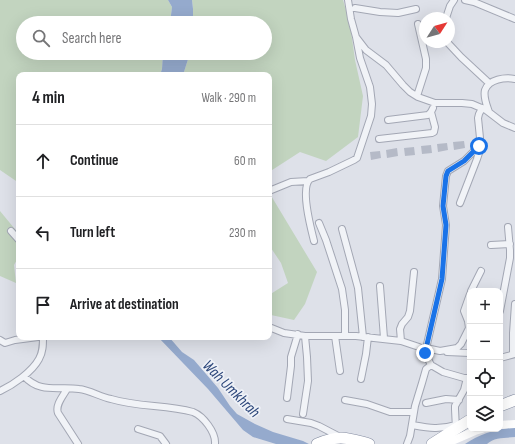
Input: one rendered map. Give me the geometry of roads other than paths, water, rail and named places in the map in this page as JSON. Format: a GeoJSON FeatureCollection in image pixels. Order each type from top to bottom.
{"type":"FeatureCollection","features":[{"type":"Feature","properties":{"kind":"highway"},"geometry":{"type":"LineString","coordinates":[[503,405],[515,400]]}},
{"type":"Feature","properties":{"kind":"highway"},"geometry":{"type":"LineString","coordinates":[[432,444],[456,427],[467,422]]}},
{"type":"Feature","properties":{"kind":"highway"},"geometry":{"type":"LineString","coordinates":[[318,444],[335,438],[342,438],[369,444]]}},
{"type":"Feature","properties":{"kind":"street"},"geometry":{"type":"LineString","coordinates":[[272,190],[291,182],[308,181],[354,160],[359,154],[371,116],[372,104],[370,87],[360,58],[348,0]]}},
{"type":"Feature","properties":{"kind":"street"},"geometry":{"type":"LineString","coordinates":[[351,19],[356,0]]}},
{"type":"Feature","properties":{"kind":"street"},"geometry":{"type":"LineString","coordinates":[[448,12],[454,0],[465,0],[474,2],[515,19]]}},
{"type":"Feature","properties":{"kind":"street"},"geometry":{"type":"LineString","coordinates":[[355,8],[398,13],[416,9]]}},
{"type":"Feature","properties":{"kind":"street"},"geometry":{"type":"LineString","coordinates":[[417,96],[426,68],[426,59],[418,24]]}},
{"type":"Feature","properties":{"kind":"street"},"geometry":{"type":"LineString","coordinates":[[356,37],[366,50],[386,65],[410,92],[435,103],[472,104],[489,112],[503,123],[515,128]]}},
{"type":"Feature","properties":{"kind":"street"},"geometry":{"type":"LineString","coordinates":[[453,48],[489,84]]}},
{"type":"Feature","properties":{"kind":"street"},"geometry":{"type":"LineString","coordinates":[[489,112],[485,99],[485,91],[489,84],[502,79],[515,79]]}},
{"type":"Feature","properties":{"kind":"street"},"geometry":{"type":"LineString","coordinates":[[388,120],[428,115],[435,103]]}},
{"type":"Feature","properties":{"kind":"street"},"geometry":{"type":"LineString","coordinates":[[460,203],[479,154],[480,138],[478,118],[482,108]]}},
{"type":"Feature","properties":{"kind":"street"},"geometry":{"type":"LineString","coordinates":[[379,139],[434,132],[435,127],[431,112]]}},
{"type":"Feature","properties":{"kind":"street"},"geometry":{"type":"LineString","coordinates":[[425,351],[442,279],[446,225],[443,206],[446,176],[448,171],[464,161],[479,146]]}},
{"type":"Feature","properties":{"kind":"street"},"geometry":{"type":"LineString","coordinates":[[308,181],[307,210],[314,241]]}},
{"type":"Feature","properties":{"kind":"street"},"geometry":{"type":"LineString","coordinates":[[319,223],[342,289],[345,310],[345,336]]}},
{"type":"Feature","properties":{"kind":"street"},"geometry":{"type":"LineString","coordinates":[[503,295],[510,258],[508,227]]}},
{"type":"Feature","properties":{"kind":"street"},"geometry":{"type":"LineString","coordinates":[[342,230],[358,288],[365,337],[366,354],[361,379]]}},
{"type":"Feature","properties":{"kind":"street"},"geometry":{"type":"LineString","coordinates":[[11,231],[16,237]]}},
{"type":"Feature","properties":{"kind":"street"},"geometry":{"type":"LineString","coordinates":[[491,245],[510,244]]}},
{"type":"Feature","properties":{"kind":"street"},"geometry":{"type":"LineString","coordinates":[[472,288],[481,271]]}},
{"type":"Feature","properties":{"kind":"street"},"geometry":{"type":"LineString","coordinates":[[401,341],[400,329],[410,311],[414,272]]}},
{"type":"Feature","properties":{"kind":"street"},"geometry":{"type":"LineString","coordinates":[[380,286],[384,338]]}},
{"type":"Feature","properties":{"kind":"street"},"geometry":{"type":"LineString","coordinates":[[467,302],[464,311],[467,319]]}},
{"type":"Feature","properties":{"kind":"street"},"geometry":{"type":"LineString","coordinates":[[503,357],[514,354],[513,333],[515,304]]}},
{"type":"Feature","properties":{"kind":"street"},"geometry":{"type":"LineString","coordinates":[[441,351],[456,348],[461,344],[469,328],[469,324]]}},
{"type":"Feature","properties":{"kind":"street"},"geometry":{"type":"LineString","coordinates":[[272,328],[284,333],[305,336],[365,337],[401,341],[419,347],[425,351],[431,365],[443,372],[467,378]]}},
{"type":"Feature","properties":{"kind":"street"},"geometry":{"type":"LineString","coordinates":[[287,398],[291,357],[298,334]]}},
{"type":"Feature","properties":{"kind":"street"},"geometry":{"type":"LineString","coordinates":[[303,414],[308,381],[305,336]]}},
{"type":"Feature","properties":{"kind":"street"},"geometry":{"type":"LineString","coordinates":[[335,336],[340,371]]}},
{"type":"Feature","properties":{"kind":"street"},"geometry":{"type":"LineString","coordinates":[[0,340],[5,343],[16,340]]}},
{"type":"Feature","properties":{"kind":"street"},"geometry":{"type":"LineString","coordinates":[[0,391],[24,376],[36,364],[42,352],[43,340]]}},
{"type":"Feature","properties":{"kind":"street"},"geometry":{"type":"LineString","coordinates":[[425,351],[467,354]]}},
{"type":"Feature","properties":{"kind":"street"},"geometry":{"type":"LineString","coordinates":[[407,444],[418,395],[426,369],[431,365]]}},
{"type":"Feature","properties":{"kind":"street"},"geometry":{"type":"LineString","coordinates":[[24,376],[29,382],[38,386],[79,389],[123,402],[185,410],[199,414],[212,431],[215,444]]}},
{"type":"Feature","properties":{"kind":"street"},"geometry":{"type":"LineString","coordinates":[[412,424],[426,428],[456,427],[455,410],[467,383]]}},
{"type":"Feature","properties":{"kind":"street"},"geometry":{"type":"LineString","coordinates":[[67,389],[58,405],[57,410],[78,444]]}},
{"type":"Feature","properties":{"kind":"street"},"geometry":{"type":"LineString","coordinates":[[426,403],[446,399],[459,400]]}},
{"type":"Feature","properties":{"kind":"street"},"geometry":{"type":"LineString","coordinates":[[345,400],[367,404],[390,412],[414,412]]}},
{"type":"Feature","properties":{"kind":"street"},"geometry":{"type":"LineString","coordinates":[[287,419],[311,423],[342,438]]}},
{"type":"Feature","properties":{"kind":"street"},"geometry":{"type":"LineString","coordinates":[[503,425],[515,424]]}},
{"type":"Feature","properties":{"kind":"street"},"geometry":{"type":"LineString","coordinates":[[138,429],[160,436],[166,444]]}},
{"type":"Feature","properties":{"kind":"street"},"geometry":{"type":"LineString","coordinates":[[446,444],[473,432]]}},
{"type":"Feature","properties":{"kind":"water"},"geometry":{"type":"Polygon","coordinates":[[[168,0],[192,0],[193,16],[171,16],[172,7],[168,0]]]}},
{"type":"Feature","properties":{"kind":"water"},"geometry":{"type":"Polygon","coordinates":[[[163,60],[188,60],[184,72],[161,72],[163,60]]]}},
{"type":"Feature","properties":{"kind":"water"},"geometry":{"type":"Polygon","coordinates":[[[161,340],[172,340],[182,352],[194,360],[218,388],[237,414],[273,432],[309,444],[276,444],[253,437],[243,430],[208,389],[161,340]]]}},
{"type":"Feature","properties":{"kind":"water"},"geometry":{"type":"Polygon","coordinates":[[[515,427],[515,437],[496,439],[487,444],[465,444],[489,432],[503,432],[503,429],[515,427]]]}},
{"type":"Feature","properties":{"kind":"water label","name":"Wah Umkhrah"},"geometry":{"type":"Point","coordinates":[232,388]}}]}
